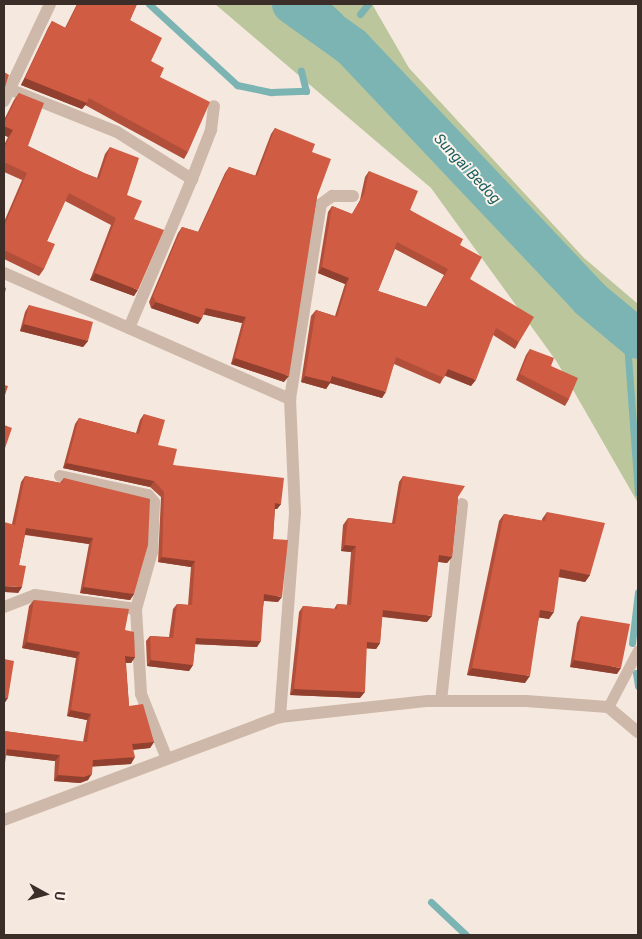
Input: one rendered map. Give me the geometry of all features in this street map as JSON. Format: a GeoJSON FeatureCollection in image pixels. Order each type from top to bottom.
{"type":"FeatureCollection","features":[{"type":"Feature","properties":{"kind":"street"},"geometry":{"type":"LineString","coordinates":[[4,101],[50,4]]}},
{"type":"Feature","properties":{"kind":"street"},"geometry":{"type":"LineString","coordinates":[[9,89],[117,132],[192,179]]}},
{"type":"Feature","properties":{"kind":"street"},"geometry":{"type":"LineString","coordinates":[[128,328],[211,130],[214,106]]}},
{"type":"Feature","properties":{"kind":"street"},"geometry":{"type":"LineString","coordinates":[[280,717],[294,531],[290,399],[321,204],[332,196],[353,196]]}},
{"type":"Feature","properties":{"kind":"street"},"geometry":{"type":"LineString","coordinates":[[4,273],[290,399]]}},
{"type":"Feature","properties":{"kind":"street"},"geometry":{"type":"LineString","coordinates":[[60,476],[148,495],[154,502],[152,552],[136,609],[141,694],[167,759]]}},
{"type":"Feature","properties":{"kind":"street"},"geometry":{"type":"LineString","coordinates":[[441,700],[462,504]]}},
{"type":"Feature","properties":{"kind":"street"},"geometry":{"type":"LineString","coordinates":[[4,607],[35,595],[136,609]]}},
{"type":"Feature","properties":{"kind":"street"},"geometry":{"type":"LineString","coordinates":[[4,820],[280,717],[441,700],[608,707],[638,732]]}},
{"type":"Feature","properties":{"kind":"lane"},"geometry":{"type":"LineString","coordinates":[[608,707],[638,650]]}},
{"type":"Feature","properties":{"kind":"green space"},"geometry":{"type":"Polygon","coordinates":[[[215,4],[372,4],[409,68],[584,258],[638,304],[638,503],[557,362],[431,188],[215,4]]]}},
{"type":"Feature","properties":{"kind":"building"},"geometry":{"type":"Polygon","coordinates":[[[78,4],[137,4],[130,20],[162,38],[151,61],[164,68],[160,77],[210,102],[188,152],[89,98],[87,103],[25,78],[52,21],[66,28],[78,4]]]}},
{"type":"Feature","properties":{"kind":"building"},"geometry":{"type":"Polygon","coordinates":[[[4,72],[9,75],[4,90],[4,72]]]}},
{"type":"Feature","properties":{"kind":"building"},"geometry":{"type":"Polygon","coordinates":[[[19,93],[44,103],[28,146],[99,179],[110,147],[139,158],[127,195],[142,201],[134,219],[164,230],[138,290],[95,273],[116,218],[69,193],[47,241],[55,244],[44,269],[4,250],[4,223],[27,173],[4,162],[4,148],[13,130],[4,126],[4,123],[19,93]]]}},
{"type":"Feature","properties":{"kind":"building"},"geometry":{"type":"Polygon","coordinates":[[[275,128],[315,144],[312,152],[331,159],[317,197],[289,376],[235,358],[246,317],[206,308],[202,318],[156,302],[153,296],[182,227],[199,232],[229,167],[257,176],[275,128]]]}},
{"type":"Feature","properties":{"kind":"building"},"geometry":{"type":"Polygon","coordinates":[[[369,171],[418,191],[410,210],[463,239],[460,245],[482,257],[470,279],[534,317],[519,342],[496,328],[476,380],[448,369],[444,378],[396,357],[386,392],[332,376],[330,382],[305,376],[316,310],[337,317],[349,278],[322,267],[332,206],[352,214],[364,194],[369,171]],[[397,242],[378,291],[427,307],[448,269],[397,242]]]}},
{"type":"Feature","properties":{"kind":"building"},"geometry":{"type":"Polygon","coordinates":[[[29,305],[93,322],[88,341],[24,324],[29,305]]]}},
{"type":"Feature","properties":{"kind":"building"},"geometry":{"type":"Polygon","coordinates":[[[530,349],[554,358],[551,366],[578,378],[569,399],[520,374],[530,349]]]}},
{"type":"Feature","properties":{"kind":"building"},"geometry":{"type":"Polygon","coordinates":[[[4,385],[8,386],[4,398],[4,385]]]}},
{"type":"Feature","properties":{"kind":"building"},"geometry":{"type":"Polygon","coordinates":[[[144,414],[165,420],[158,445],[177,449],[173,465],[284,478],[281,504],[275,503],[273,539],[288,540],[282,597],[264,594],[261,641],[196,638],[193,665],[151,660],[150,636],[173,638],[177,604],[192,605],[195,561],[162,557],[164,492],[154,481],[67,463],[79,418],[139,434],[144,414]]]}},
{"type":"Feature","properties":{"kind":"building"},"geometry":{"type":"Polygon","coordinates":[[[4,425],[12,428],[4,451],[4,425]]]}},
{"type":"Feature","properties":{"kind":"building"},"geometry":{"type":"Polygon","coordinates":[[[25,476],[62,483],[64,478],[150,499],[148,545],[134,594],[84,587],[93,538],[26,528],[19,565],[26,566],[22,587],[4,586],[4,522],[15,525],[25,476]]]}},
{"type":"Feature","properties":{"kind":"building"},"geometry":{"type":"Polygon","coordinates":[[[403,476],[465,486],[458,497],[452,557],[439,555],[432,616],[383,610],[380,643],[367,642],[365,692],[294,689],[303,606],[337,609],[337,604],[351,605],[356,546],[345,545],[348,518],[395,524],[403,476]]]}},
{"type":"Feature","properties":{"kind":"building"},"geometry":{"type":"Polygon","coordinates":[[[547,512],[605,523],[590,575],[560,569],[554,612],[540,610],[530,676],[472,668],[504,514],[545,521],[547,512]]]}},
{"type":"Feature","properties":{"kind":"building"},"geometry":{"type":"Polygon","coordinates":[[[34,600],[129,609],[125,630],[134,632],[135,657],[125,656],[129,706],[143,704],[154,742],[132,744],[135,757],[93,760],[92,774],[84,777],[58,775],[60,755],[7,749],[4,770],[4,731],[87,742],[91,714],[71,710],[80,652],[27,642],[34,600]]]}},
{"type":"Feature","properties":{"kind":"building"},"geometry":{"type":"Polygon","coordinates":[[[581,616],[630,624],[621,668],[574,660],[581,616]]]}},
{"type":"Feature","properties":{"kind":"building"},"geometry":{"type":"Polygon","coordinates":[[[4,659],[14,661],[8,698],[4,698],[4,659]]]}},
{"type":"Feature","properties":{"kind":"waterway"},"geometry":{"type":"LineString","coordinates":[[149,4],[237,85],[271,92],[306,91],[301,71]]}},
{"type":"Feature","properties":{"kind":"waterway","name":"Sungai Bedog"},"geometry":{"type":"LineString","coordinates":[[292,4],[352,47],[590,299],[638,339]]}},
{"type":"Feature","properties":{"kind":"waterway"},"geometry":{"type":"LineString","coordinates":[[326,4],[339,16]]}},
{"type":"Feature","properties":{"kind":"waterway"},"geometry":{"type":"LineString","coordinates":[[360,14],[368,4]]}},
{"type":"Feature","properties":{"kind":"waterway"},"geometry":{"type":"LineString","coordinates":[[626,329],[638,493]]}},
{"type":"Feature","properties":{"kind":"waterway"},"geometry":{"type":"LineString","coordinates":[[632,643],[638,592]]}},
{"type":"Feature","properties":{"kind":"waterway"},"geometry":{"type":"LineString","coordinates":[[636,673],[638,686]]}},
{"type":"Feature","properties":{"kind":"waterway"},"geometry":{"type":"LineString","coordinates":[[431,902],[466,935]]}}]}
